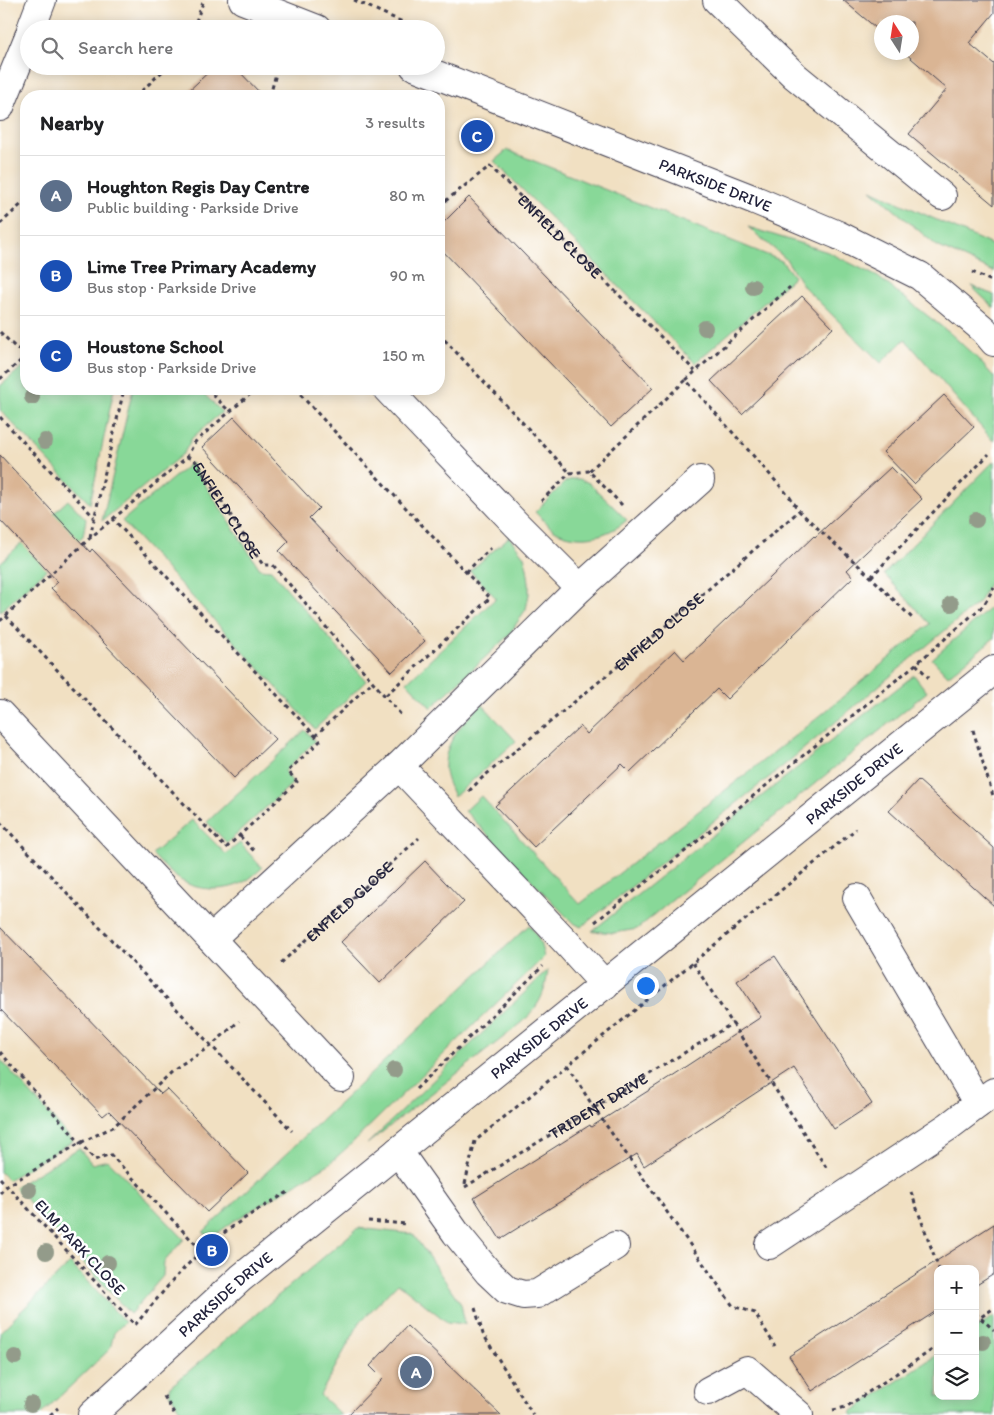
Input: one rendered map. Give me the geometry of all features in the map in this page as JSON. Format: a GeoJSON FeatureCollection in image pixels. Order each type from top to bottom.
{"type":"FeatureCollection","features":[{"type":"Feature","properties":{"kind":"street"},"geometry":{"type":"LineString","coordinates":[[34,20],[42,0]]}},
{"type":"Feature","properties":{"kind":"street"},"geometry":{"type":"LineString","coordinates":[[717,0],[795,76],[942,196]]}},
{"type":"Feature","properties":{"kind":"street"},"geometry":{"type":"LineString","coordinates":[[252,2],[295,20]]}},
{"type":"Feature","properties":{"kind":"street"},"geometry":{"type":"LineString","coordinates":[[0,107],[20,58]]}},
{"type":"Feature","properties":{"kind":"street","name":"PARKSIDE DRIVE"},"geometry":{"type":"LineString","coordinates":[[437,75],[838,235],[920,276],[984,330],[994,342]]}},
{"type":"Feature","properties":{"kind":"street"},"geometry":{"type":"LineString","coordinates":[[393,395],[580,588]]}},
{"type":"Feature","properties":{"kind":"street"},"geometry":{"type":"LineString","coordinates":[[211,939],[399,766],[580,588],[700,480]]}},
{"type":"Feature","properties":{"kind":"street","name":"PARKSIDE DRIVE"},"geometry":{"type":"LineString","coordinates":[[92,1415],[241,1278],[994,670]]}},
{"type":"Feature","properties":{"kind":"street"},"geometry":{"type":"LineString","coordinates":[[0,714],[341,1078]]}},
{"type":"Feature","properties":{"kind":"street"},"geometry":{"type":"LineString","coordinates":[[399,766],[605,985]]}},
{"type":"Feature","properties":{"kind":"street"},"geometry":{"type":"LineString","coordinates":[[769,1245],[949,1126],[986,1098],[857,898]]}},
{"type":"Feature","properties":{"kind":"street"},"geometry":{"type":"LineString","coordinates":[[398,1151],[448,1223],[488,1272],[506,1290],[523,1295],[537,1294],[616,1246]]}},
{"type":"Feature","properties":{"kind":"street"},"geometry":{"type":"LineString","coordinates":[[708,1391],[746,1370],[799,1415]]}},
{"type":"Feature","properties":{"kind":"path"},"geometry":{"type":"LineString","coordinates":[[196,20],[204,0]]}},
{"type":"Feature","properties":{"kind":"path"},"geometry":{"type":"LineString","coordinates":[[354,0],[398,20]]}},
{"type":"Feature","properties":{"kind":"path"},"geometry":{"type":"LineString","coordinates":[[142,90],[158,75]]}},
{"type":"Feature","properties":{"kind":"path"},"geometry":{"type":"LineString","coordinates":[[272,90],[276,75]]}},
{"type":"Feature","properties":{"kind":"path","name":"ENFIELD CLOSE"},"geometry":{"type":"LineString","coordinates":[[445,200],[490,166],[695,371]]}},
{"type":"Feature","properties":{"kind":"path"},"geometry":{"type":"LineString","coordinates":[[0,224],[20,206]]}},
{"type":"Feature","properties":{"kind":"path"},"geometry":{"type":"LineString","coordinates":[[686,380],[790,287]]}},
{"type":"Feature","properties":{"kind":"path"},"geometry":{"type":"LineString","coordinates":[[0,332],[16,349],[20,349]]}},
{"type":"Feature","properties":{"kind":"path"},"geometry":{"type":"LineString","coordinates":[[445,340],[570,473]]}},
{"type":"Feature","properties":{"kind":"path"},"geometry":{"type":"LineString","coordinates":[[0,379],[20,361]]}},
{"type":"Feature","properties":{"kind":"path"},"geometry":{"type":"LineString","coordinates":[[90,538],[123,395]]}},
{"type":"Feature","properties":{"kind":"path"},"geometry":{"type":"LineString","coordinates":[[213,395],[230,412]]}},
{"type":"Feature","properties":{"kind":"path","name":"ENFIELD CLOSE"},"geometry":{"type":"LineString","coordinates":[[0,621],[90,538],[187,457],[195,442],[249,395]]}},
{"type":"Feature","properties":{"kind":"path"},"geometry":{"type":"LineString","coordinates":[[301,395],[490,598],[385,696]]}},
{"type":"Feature","properties":{"kind":"path"},"geometry":{"type":"LineString","coordinates":[[0,417],[94,518]]}},
{"type":"Feature","properties":{"kind":"path"},"geometry":{"type":"LineString","coordinates":[[871,577],[989,454]]}},
{"type":"Feature","properties":{"kind":"path","name":"ENFIELD CLOSE"},"geometry":{"type":"LineString","coordinates":[[187,457],[194,459],[263,565],[273,565],[424,742]]}},
{"type":"Feature","properties":{"kind":"path"},"geometry":{"type":"LineString","coordinates":[[516,524],[570,473],[589,471]]}},
{"type":"Feature","properties":{"kind":"path","name":"ENFIELD CLOSE"},"geometry":{"type":"LineString","coordinates":[[7,1186],[80,1143],[113,1127],[173,1071],[212,1045],[237,1024],[278,966],[482,778],[640,648],[799,512],[871,577],[912,618]]}},
{"type":"Feature","properties":{"kind":"path"},"geometry":{"type":"LineString","coordinates":[[6,616],[226,848],[297,782],[288,771],[320,741],[113,519]]}},
{"type":"Feature","properties":{"kind":"path"},"geometry":{"type":"LineString","coordinates":[[316,736],[372,682]]}},
{"type":"Feature","properties":{"kind":"path"},"geometry":{"type":"LineString","coordinates":[[967,738],[981,727]]}},
{"type":"Feature","properties":{"kind":"path"},"geometry":{"type":"LineString","coordinates":[[974,732],[994,799]]}},
{"type":"Feature","properties":{"kind":"path"},"geometry":{"type":"LineString","coordinates":[[0,822],[292,1131]]}},
{"type":"Feature","properties":{"kind":"path"},"geometry":{"type":"LineString","coordinates":[[367,1221],[414,1225],[425,1238],[470,1209],[464,1188],[475,1141],[863,824]]}},
{"type":"Feature","properties":{"kind":"path"},"geometry":{"type":"LineString","coordinates":[[692,963],[845,1194]]}},
{"type":"Feature","properties":{"kind":"path","name":"TRIDENT DRIVE"},"geometry":{"type":"LineString","coordinates":[[464,1188],[733,1023]]}},
{"type":"Feature","properties":{"kind":"path"},"geometry":{"type":"LineString","coordinates":[[0,1052],[95,1160],[110,1154],[202,1251]]}},
{"type":"Feature","properties":{"kind":"path"},"geometry":{"type":"LineString","coordinates":[[567,1065],[594,1108],[733,1306],[755,1313],[775,1347]]}},
{"type":"Feature","properties":{"kind":"path"},"geometry":{"type":"LineString","coordinates":[[900,1158],[938,1265]]}},
{"type":"Feature","properties":{"kind":"path","name":"ELM PARK CLOSE"},"geometry":{"type":"LineString","coordinates":[[0,1178],[135,1325]]}},
{"type":"Feature","properties":{"kind":"path"},"geometry":{"type":"LineString","coordinates":[[0,1193],[7,1186]]}},
{"type":"Feature","properties":{"kind":"path"},"geometry":{"type":"LineString","coordinates":[[994,1308],[980,1317],[994,1330]]}},
{"type":"Feature","properties":{"kind":"path"},"geometry":{"type":"LineString","coordinates":[[483,1334],[533,1415]]}},
{"type":"Feature","properties":{"kind":"path"},"geometry":{"type":"LineString","coordinates":[[832,1410],[846,1407],[934,1349]]}},
{"type":"Feature","properties":{"kind":"path"},"geometry":{"type":"LineString","coordinates":[[159,1389],[175,1415]]}},
{"type":"Feature","properties":{"kind":"green space"},"geometry":{"type":"Polygon","coordinates":[[[507,150],[782,261],[794,277],[695,363],[494,161],[507,150]]]}},
{"type":"Feature","properties":{"kind":"green space"},"geometry":{"type":"Polygon","coordinates":[[[871,190],[994,246],[994,272],[937,246],[871,190]]]}},
{"type":"Feature","properties":{"kind":"green space"},"geometry":{"type":"Polygon","coordinates":[[[748,227],[828,252],[878,277],[951,334],[994,377],[994,442],[905,339],[881,363],[804,287],[786,259],[748,227]]]}},
{"type":"Feature","properties":{"kind":"green space"},"geometry":{"type":"Polygon","coordinates":[[[971,286],[994,295],[994,308],[971,286]]]}},
{"type":"Feature","properties":{"kind":"green space"},"geometry":{"type":"Polygon","coordinates":[[[20,369],[20,395],[113,395],[90,504],[0,410],[0,386],[20,369]]]}},
{"type":"Feature","properties":{"kind":"green space"},"geometry":{"type":"Polygon","coordinates":[[[132,395],[205,395],[222,412],[192,438],[184,453],[102,521],[132,395]]]}},
{"type":"Feature","properties":{"kind":"green space"},"geometry":{"type":"Polygon","coordinates":[[[994,461],[994,575],[979,602],[782,767],[581,927],[564,914],[465,811],[481,796],[580,904],[815,720],[930,624],[884,574],[994,461]]]}},
{"type":"Feature","properties":{"kind":"green space"},"geometry":{"type":"Polygon","coordinates":[[[191,463],[260,569],[271,570],[366,681],[315,729],[122,521],[191,463]]]}},
{"type":"Feature","properties":{"kind":"green space"},"geometry":{"type":"Polygon","coordinates":[[[572,479],[580,479],[589,483],[627,520],[618,527],[600,535],[585,537],[570,536],[553,529],[535,512],[565,482],[572,479]]]}},
{"type":"Feature","properties":{"kind":"green space"},"geometry":{"type":"Polygon","coordinates":[[[68,500],[86,519],[83,536],[0,612],[0,563],[68,500]]]}},
{"type":"Feature","properties":{"kind":"green space"},"geometry":{"type":"Polygon","coordinates":[[[509,537],[524,556],[527,568],[529,594],[526,609],[509,635],[431,708],[407,682],[496,598],[470,571],[509,537]]]}},
{"type":"Feature","properties":{"kind":"green space"},"geometry":{"type":"Polygon","coordinates":[[[994,601],[994,638],[948,676],[932,659],[990,608],[994,601]]]}},
{"type":"Feature","properties":{"kind":"green space"},"geometry":{"type":"Polygon","coordinates":[[[914,675],[927,692],[637,929],[614,933],[592,931],[914,675]]]}},
{"type":"Feature","properties":{"kind":"green space"},"geometry":{"type":"Polygon","coordinates":[[[482,704],[516,741],[454,797],[445,771],[447,751],[461,725],[482,704]]]}},
{"type":"Feature","properties":{"kind":"green space"},"geometry":{"type":"Polygon","coordinates":[[[305,730],[315,741],[285,771],[293,783],[227,843],[207,822],[305,730]]]}},
{"type":"Feature","properties":{"kind":"green space"},"geometry":{"type":"Polygon","coordinates":[[[192,820],[226,854],[240,843],[262,868],[244,882],[225,888],[204,888],[194,886],[179,879],[152,854],[192,820]]]}},
{"type":"Feature","properties":{"kind":"green space"},"geometry":{"type":"Polygon","coordinates":[[[529,925],[539,940],[544,957],[351,1144],[329,1164],[234,1221],[211,1238],[203,1232],[529,925]]]}},
{"type":"Feature","properties":{"kind":"green space"},"geometry":{"type":"Polygon","coordinates":[[[548,970],[541,998],[534,1010],[523,1022],[367,1144],[548,970]]]}},
{"type":"Feature","properties":{"kind":"green space"},"geometry":{"type":"Polygon","coordinates":[[[0,1059],[73,1141],[8,1180],[0,1172],[0,1059]]]}},
{"type":"Feature","properties":{"kind":"green space"},"geometry":{"type":"Polygon","coordinates":[[[79,1148],[92,1164],[108,1160],[184,1239],[164,1262],[163,1276],[130,1314],[15,1187],[79,1148]]]}},
{"type":"Feature","properties":{"kind":"green space"},"geometry":{"type":"Polygon","coordinates":[[[358,1228],[413,1234],[461,1304],[465,1324],[447,1322],[398,1283],[360,1322],[320,1395],[341,1415],[183,1415],[170,1394],[170,1387],[358,1228]]]}},
{"type":"Feature","properties":{"kind":"green space"},"geometry":{"type":"Polygon","coordinates":[[[70,1263],[125,1322],[114,1333],[110,1349],[40,1415],[0,1415],[0,1332],[70,1263]]]}},
{"type":"Feature","properties":{"kind":"green space"},"geometry":{"type":"Polygon","coordinates":[[[994,1316],[994,1415],[851,1415],[852,1411],[934,1357],[934,1400],[979,1400],[979,1326],[994,1316]]]}},
{"type":"Feature","properties":{"kind":"building"},"geometry":{"type":"Polygon","coordinates":[[[843,0],[994,0],[994,13],[969,43],[994,64],[994,205],[909,134],[947,89],[913,60],[919,60],[919,15],[874,15],[874,26],[843,0]]]}},
{"type":"Feature","properties":{"kind":"building"},"geometry":{"type":"Polygon","coordinates":[[[205,75],[243,75],[257,90],[189,90],[205,75]]]}},
{"type":"Feature","properties":{"kind":"building"},"geometry":{"type":"Polygon","coordinates":[[[469,197],[653,388],[611,427],[445,253],[445,221],[469,197]]]}},
{"type":"Feature","properties":{"kind":"building"},"geometry":{"type":"Polygon","coordinates":[[[802,296],[833,328],[742,414],[711,381],[802,296]]]}},
{"type":"Feature","properties":{"kind":"building"},"geometry":{"type":"Polygon","coordinates":[[[944,395],[974,427],[914,484],[883,452],[944,395]]]}},
{"type":"Feature","properties":{"kind":"building"},"geometry":{"type":"Polygon","coordinates":[[[234,417],[319,508],[309,518],[425,641],[392,672],[279,551],[289,541],[202,447],[234,417]]]}},
{"type":"Feature","properties":{"kind":"building"},"geometry":{"type":"Polygon","coordinates":[[[0,455],[90,552],[92,549],[275,739],[234,778],[51,588],[58,582],[0,520],[0,455]]]}},
{"type":"Feature","properties":{"kind":"building"},"geometry":{"type":"Polygon","coordinates":[[[891,467],[922,499],[847,570],[853,577],[727,699],[717,689],[630,772],[622,764],[534,847],[495,806],[580,726],[587,734],[675,650],[684,660],[814,536],[891,467]]]}},
{"type":"Feature","properties":{"kind":"building"},"geometry":{"type":"Polygon","coordinates":[[[918,780],[994,848],[994,906],[889,811],[918,780]]]}},
{"type":"Feature","properties":{"kind":"building"},"geometry":{"type":"Polygon","coordinates":[[[425,861],[464,902],[380,983],[341,942],[425,861]]]}},
{"type":"Feature","properties":{"kind":"building"},"geometry":{"type":"Polygon","coordinates":[[[0,927],[161,1094],[167,1089],[248,1173],[207,1212],[109,1111],[103,1116],[0,1009],[0,927]]]}},
{"type":"Feature","properties":{"kind":"building"},"geometry":{"type":"Polygon","coordinates":[[[775,956],[872,1104],[834,1129],[794,1068],[644,1166],[637,1154],[500,1239],[474,1198],[590,1125],[591,1127],[761,1017],[737,981],[775,956]]]}},
{"type":"Feature","properties":{"kind":"building"},"geometry":{"type":"Polygon","coordinates":[[[994,1224],[994,1274],[979,1283],[979,1265],[934,1265],[934,1313],[812,1391],[789,1356],[994,1224]]]}},
{"type":"Feature","properties":{"kind":"building"},"geometry":{"type":"Polygon","coordinates":[[[407,1326],[501,1415],[348,1415],[383,1379],[370,1366],[407,1326]]]}},
{"type":"Feature","properties":{"kind":"place","name":"Houstone School"},"geometry":{"type":"Point","coordinates":[477,136]}},
{"type":"Feature","properties":{"kind":"place","name":"Lime Tree Primary Academy"},"geometry":{"type":"Point","coordinates":[212,1250]}},
{"type":"Feature","properties":{"kind":"place","name":"Houghton Regis Day Centre"},"geometry":{"type":"Point","coordinates":[416,1372]}}]}
